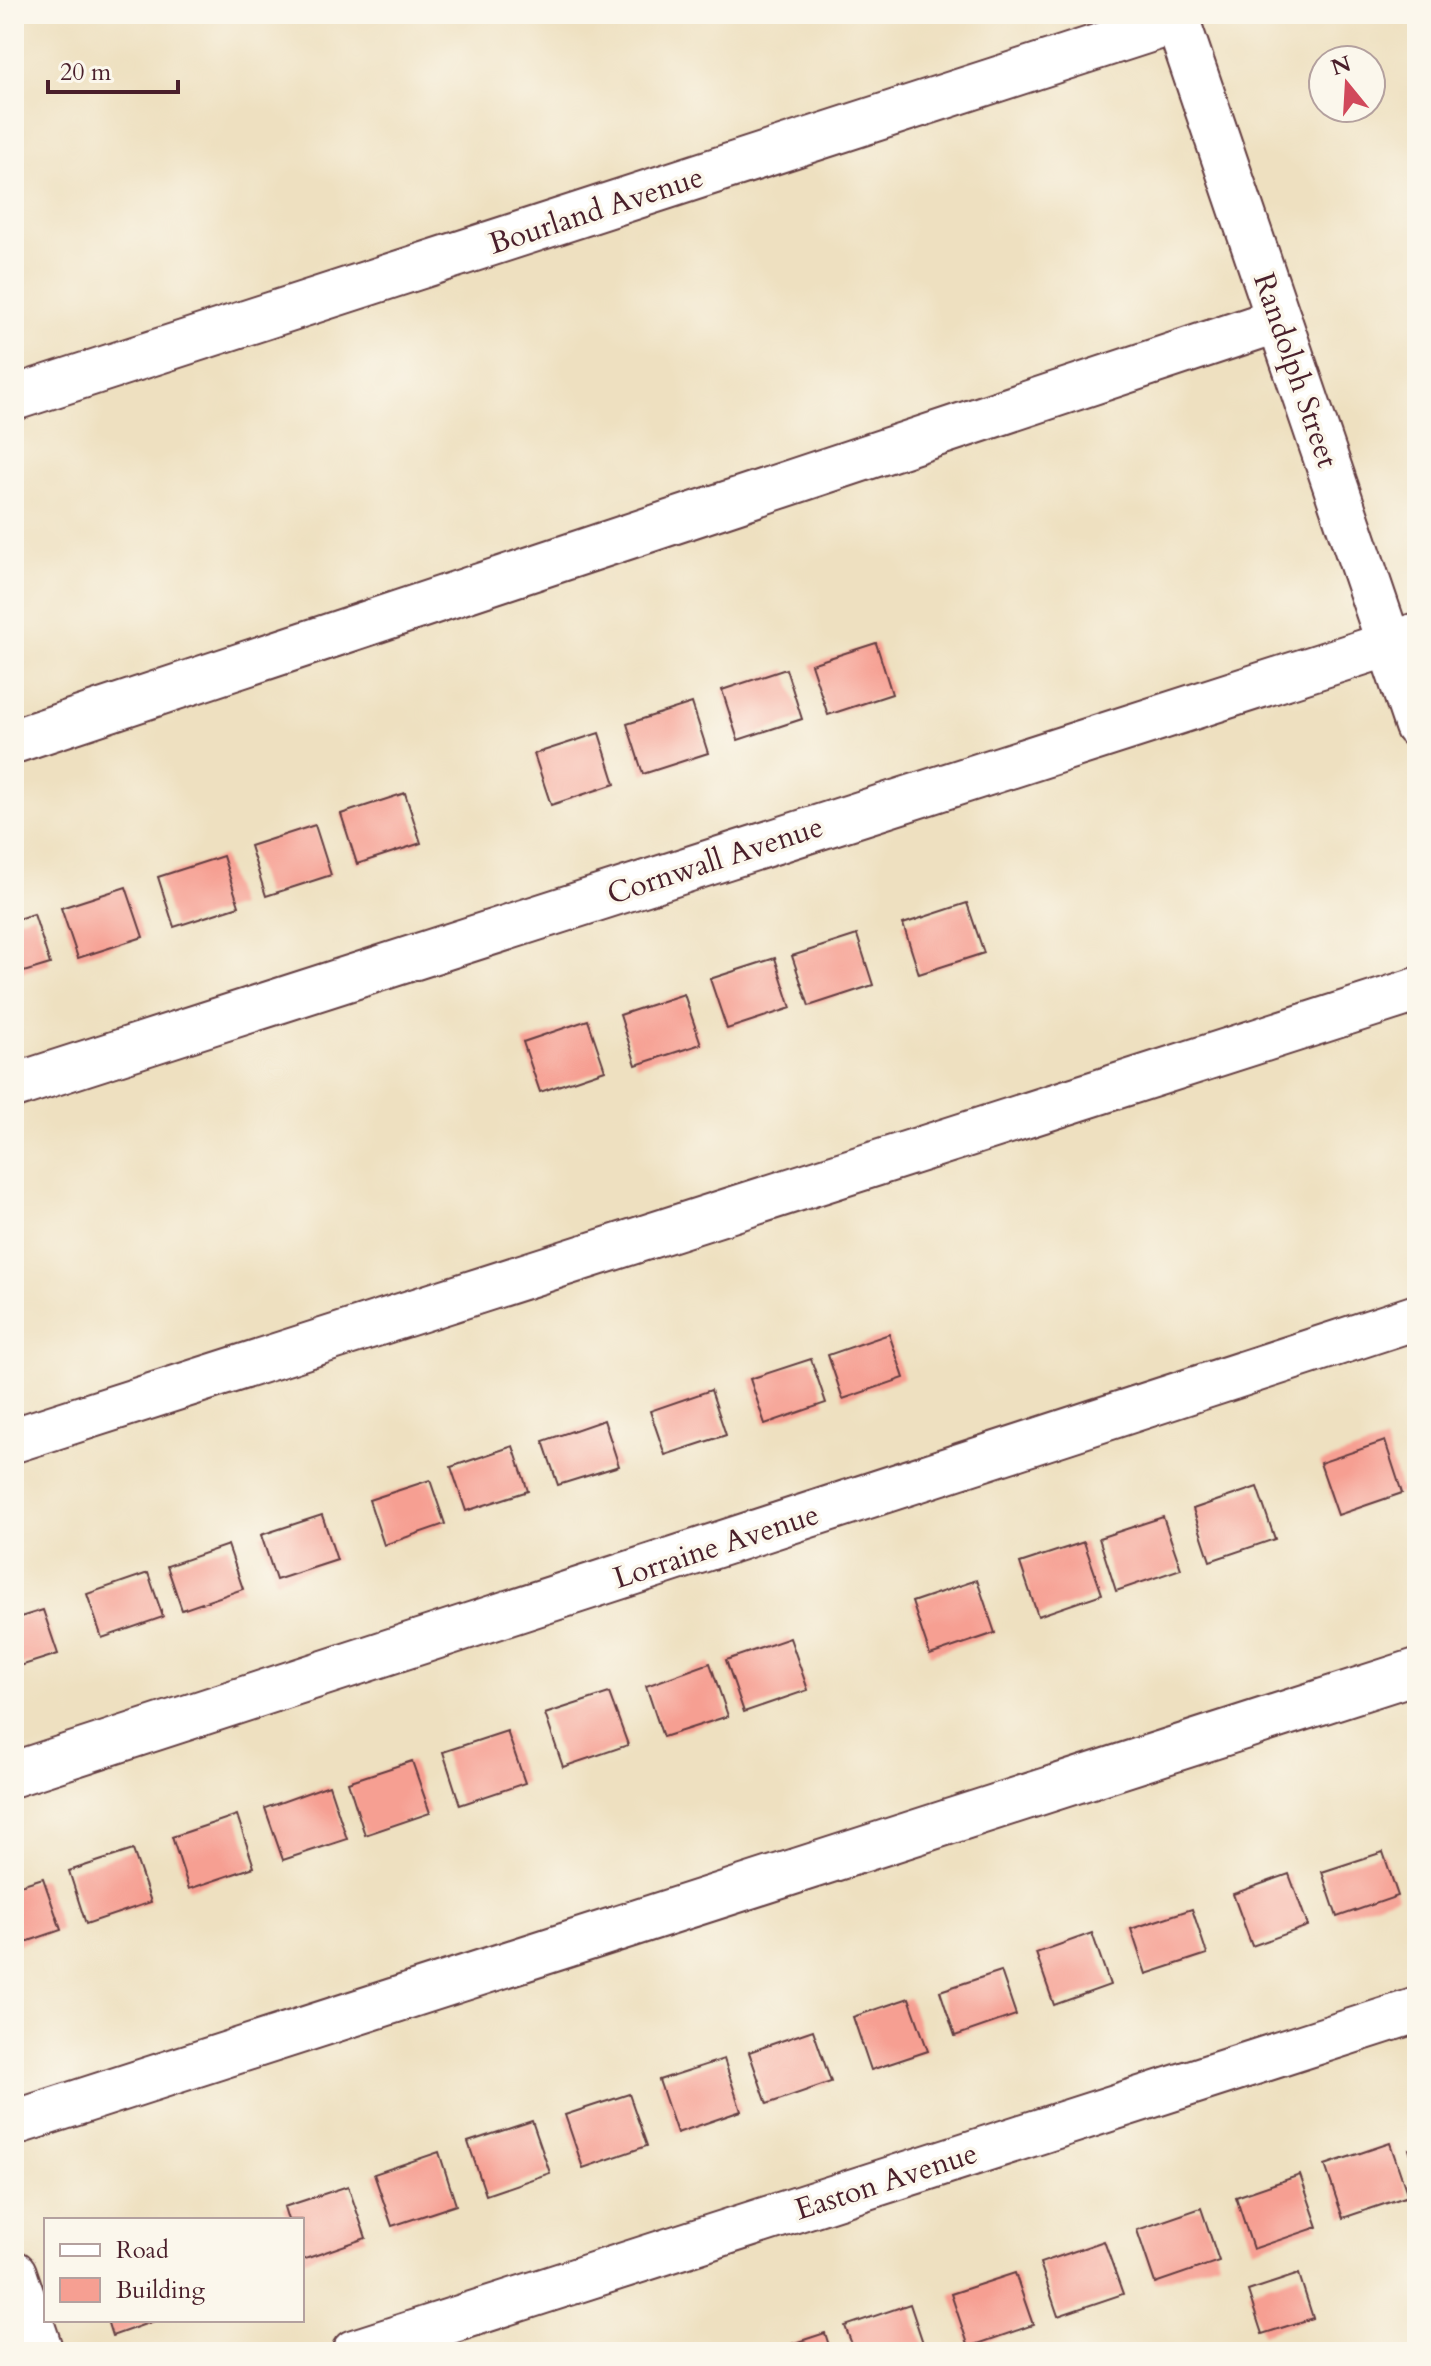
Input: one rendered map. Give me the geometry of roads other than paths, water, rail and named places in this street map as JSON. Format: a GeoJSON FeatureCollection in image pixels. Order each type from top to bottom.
{"type":"FeatureCollection","features":[{"type":"Feature","properties":{"kind":"street","name":"Randolph Street"},"geometry":{"type":"LineString","coordinates":[[1176,18],[1279,320],[1403,639],[1417,726]]}},
{"type":"Feature","properties":{"kind":"street","name":"Bourland Avenue"},"geometry":{"type":"LineString","coordinates":[[14,398],[1176,18]]}},
{"type":"Feature","properties":{"kind":"street"},"geometry":{"type":"LineString","coordinates":[[14,741],[1279,320]]}},
{"type":"Feature","properties":{"kind":"street","name":"Cornwall Avenue"},"geometry":{"type":"LineString","coordinates":[[14,1086],[1403,639]]}},
{"type":"Feature","properties":{"kind":"street"},"geometry":{"type":"LineString","coordinates":[[14,1440],[1417,990]]}},
{"type":"Feature","properties":{"kind":"street","name":"Lorraine Avenue"},"geometry":{"type":"LineString","coordinates":[[14,1774],[1417,1317]]}},
{"type":"Feature","properties":{"kind":"street"},"geometry":{"type":"LineString","coordinates":[[14,2123],[1417,1671]]}},
{"type":"Feature","properties":{"kind":"street","name":"Easton Avenue"},"geometry":{"type":"LineString","coordinates":[[354,2352],[1417,2010]]}},
{"type":"Feature","properties":{"kind":"street"},"geometry":{"type":"LineString","coordinates":[[14,2273],[41,2352]]}}]}
